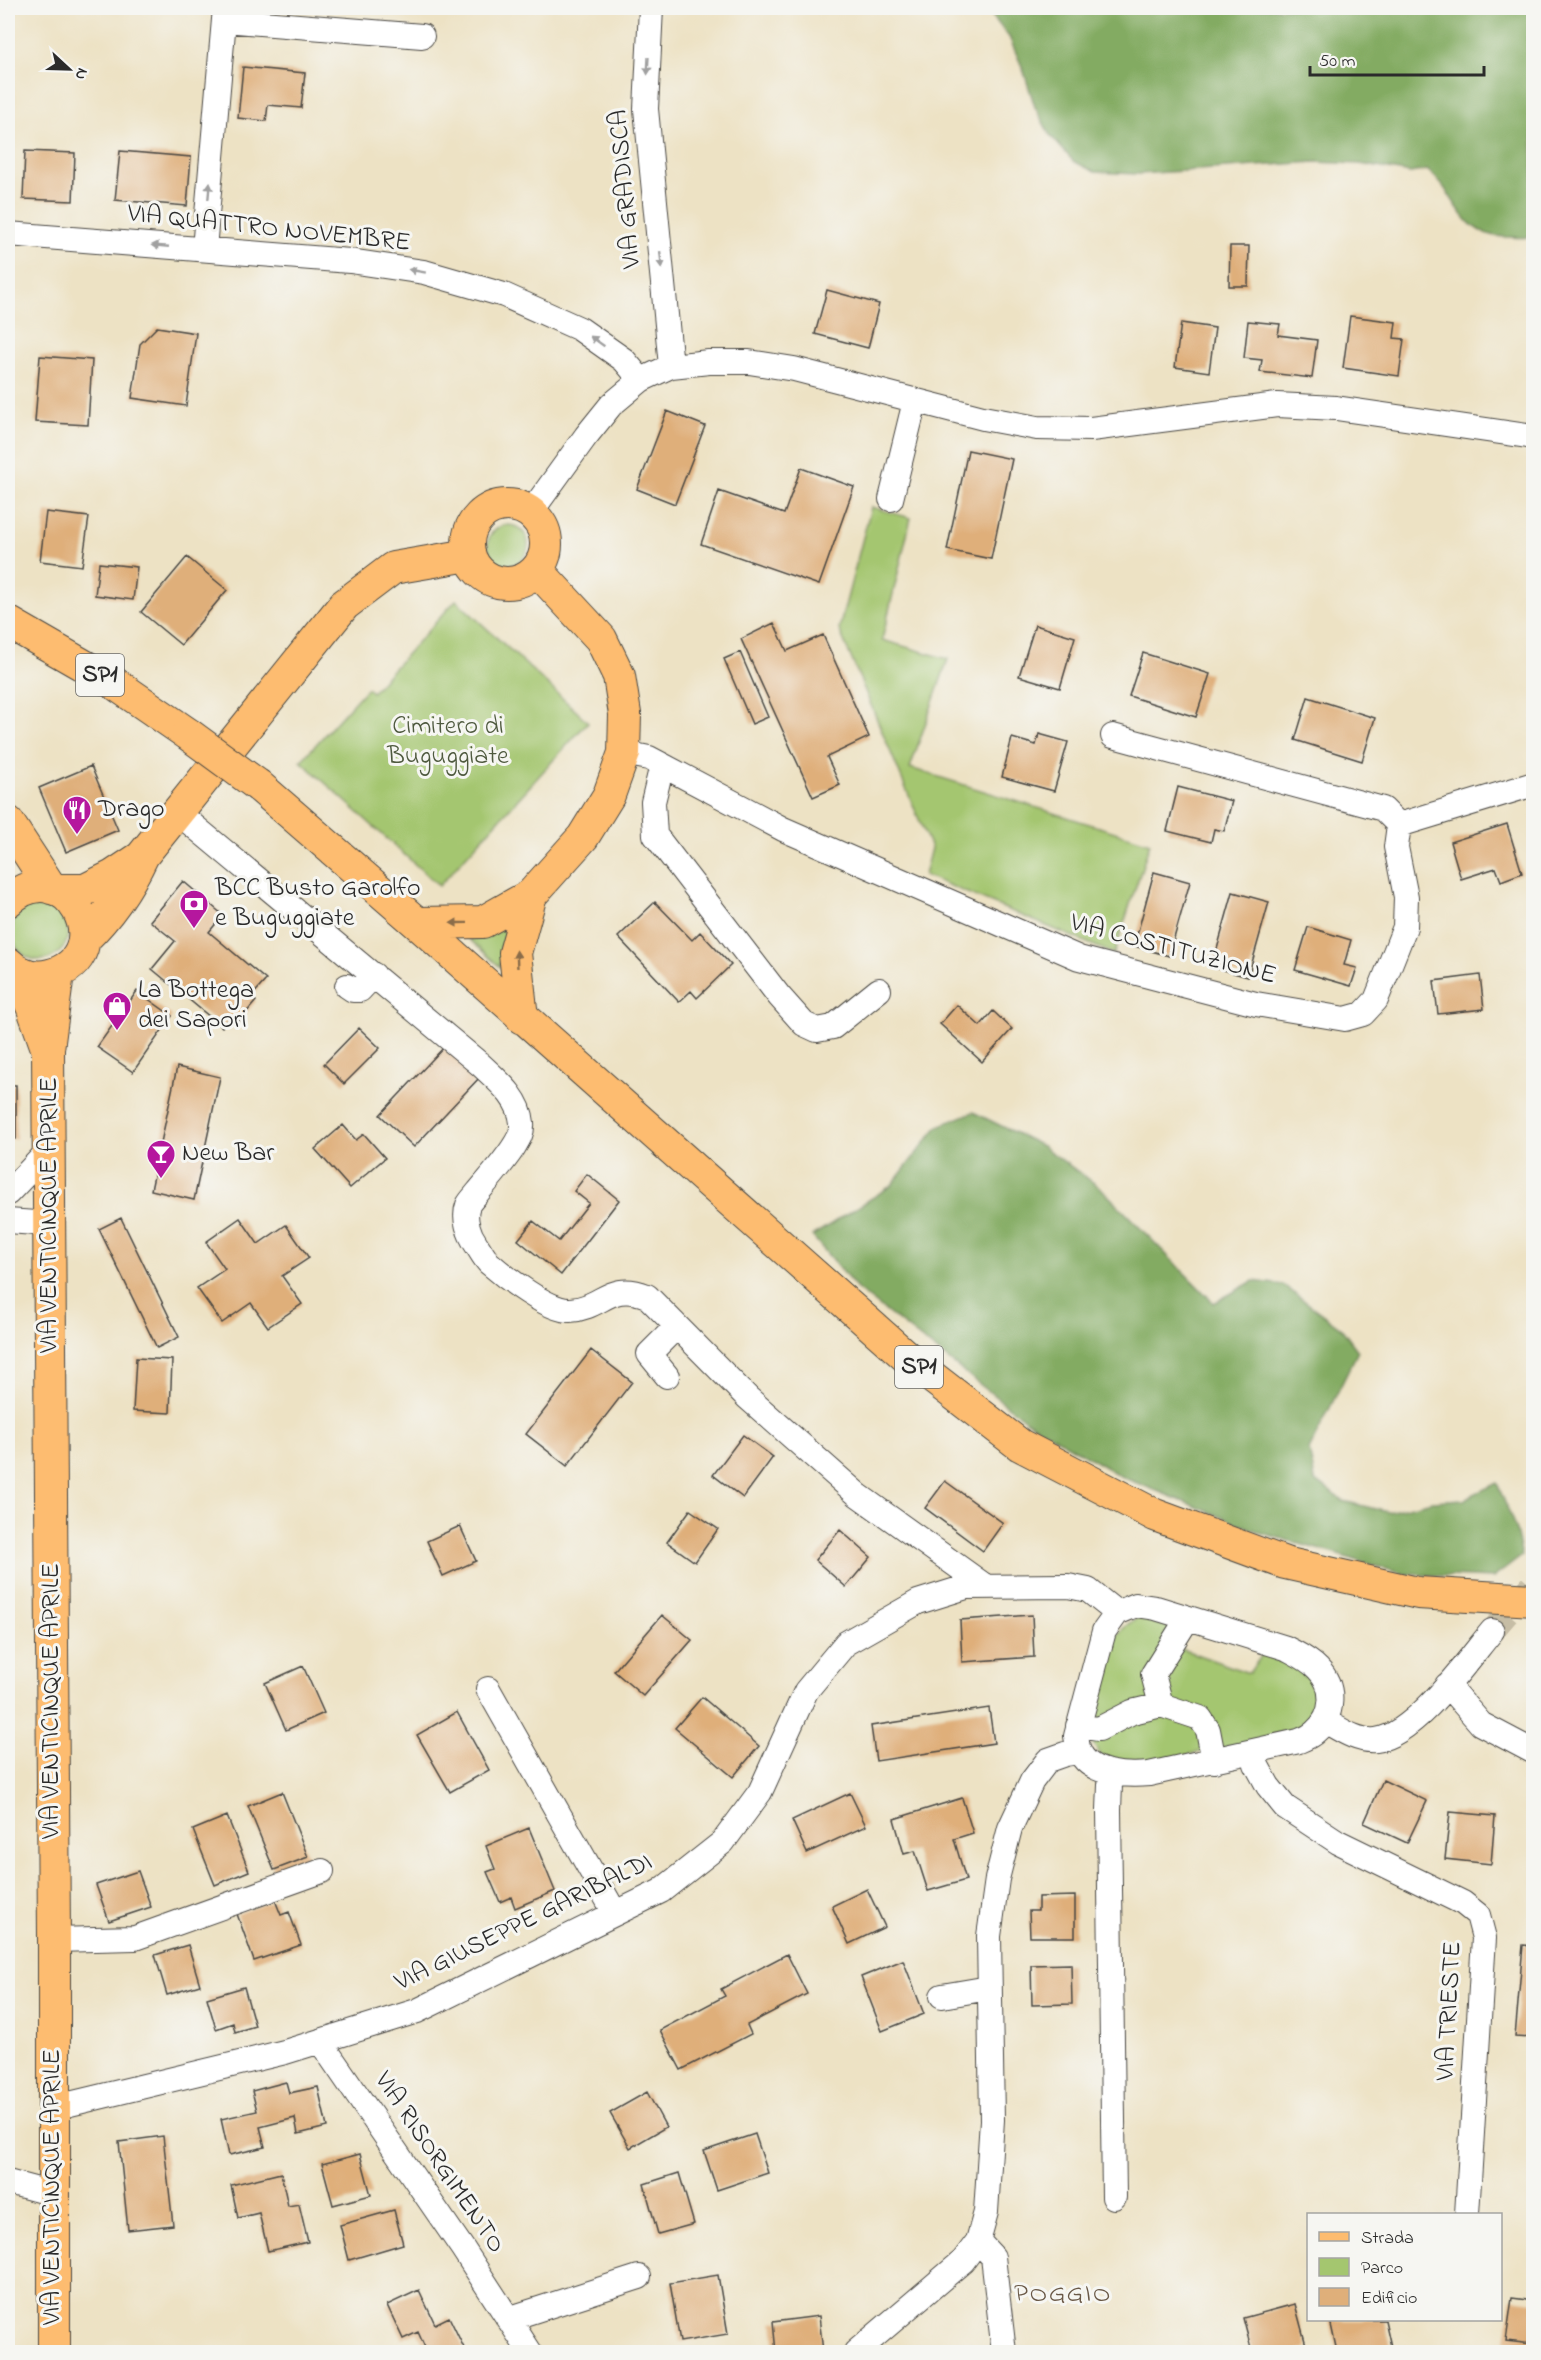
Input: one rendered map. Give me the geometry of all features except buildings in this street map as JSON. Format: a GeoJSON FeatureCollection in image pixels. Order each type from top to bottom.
{"type":"FeatureCollection","features":[{"type":"Feature","properties":{"kind":"main road"},"geometry":{"type":"LineString","coordinates":[[508,505],[531,512],[542,527],[546,546],[544,558],[537,570],[528,578],[505,584],[493,581],[474,567],[469,555],[469,531],[484,512],[495,506],[508,505]]}},
{"type":"Feature","properties":{"kind":"main road"},"geometry":{"type":"LineString","coordinates":[[11,966],[28,975],[43,977],[58,973],[75,959],[84,939],[103,921],[132,878],[143,855],[344,605],[393,568],[469,555]]}},
{"type":"Feature","properties":{"kind":"main road"},"geometry":{"type":"LineString","coordinates":[[417,923],[483,922],[531,895],[583,837],[609,795],[624,753],[625,714],[619,676],[601,639],[537,570]]}},
{"type":"Feature","properties":{"kind":"main road","name":"SP1"},"geometry":{"type":"LineString","coordinates":[[8,622],[114,683],[259,786],[910,1360],[1020,1445],[1155,1515],[1285,1563],[1418,1593],[1533,1600]]}},
{"type":"Feature","properties":{"kind":"main road"},"geometry":{"type":"LineString","coordinates":[[8,822],[54,889],[70,898],[80,910],[84,924],[84,939]]}},
{"type":"Feature","properties":{"kind":"main road"},"geometry":{"type":"LineString","coordinates":[[8,901],[26,889],[38,887],[85,890],[114,876],[143,855]]}},
{"type":"Feature","properties":{"kind":"main road"},"geometry":{"type":"LineString","coordinates":[[522,1018],[515,953],[531,895]]}},
{"type":"Feature","properties":{"kind":"main road","name":"VIA VENTICINQUE APRILE"},"geometry":{"type":"LineString","coordinates":[[11,966],[32,1006],[48,1049]]}},
{"type":"Feature","properties":{"kind":"main road","name":"VIA VENTICINQUE APRILE"},"geometry":{"type":"LineString","coordinates":[[54,2352],[54,1940],[48,1049],[58,973]]}},
{"type":"Feature","properties":{"kind":"street","name":"VIA GRADISCA"},"geometry":{"type":"LineString","coordinates":[[651,8],[646,109],[671,366]]}},
{"type":"Feature","properties":{"kind":"street"},"geometry":{"type":"LineString","coordinates":[[204,249],[225,14],[422,36]]}},
{"type":"Feature","properties":{"kind":"street","name":"VIA QUATTRO NOVEMBRE"},"geometry":{"type":"LineString","coordinates":[[8,234],[350,261],[424,272],[504,295],[579,329],[624,360],[640,380]]}},
{"type":"Feature","properties":{"kind":"street"},"geometry":{"type":"LineString","coordinates":[[531,512],[605,412],[640,380],[671,366],[709,362],[749,362],[794,369],[915,401],[1037,428],[1090,429],[1277,405],[1336,408],[1533,437]]}},
{"type":"Feature","properties":{"kind":"street"},"geometry":{"type":"LineString","coordinates":[[891,499],[915,401]]}},
{"type":"Feature","properties":{"kind":"street"},"geometry":{"type":"LineString","coordinates":[[1113,736],[1383,809],[1400,825],[1533,784]]}},
{"type":"Feature","properties":{"kind":"street","name":"VIA COSTITUZIONE"},"geometry":{"type":"LineString","coordinates":[[624,753],[649,758],[783,829],[1079,958],[1256,1004],[1345,1019],[1363,1014],[1376,1000],[1405,927],[1406,897],[1396,847],[1400,825]]}},
{"type":"Feature","properties":{"kind":"street"},"geometry":{"type":"LineString","coordinates":[[662,765],[653,802],[655,835],[779,996],[804,1024],[817,1030],[833,1027],[879,990]]}},
{"type":"Feature","properties":{"kind":"street"},"geometry":{"type":"LineString","coordinates":[[177,812],[226,862],[307,930],[374,975],[508,1090],[518,1108],[522,1123],[520,1136],[506,1158],[468,1205],[466,1220],[470,1237],[488,1262],[536,1298],[555,1307],[570,1310],[589,1305],[622,1290],[636,1291],[647,1296],[748,1398],[858,1495],[985,1586]]}},
{"type":"Feature","properties":{"kind":"street"},"geometry":{"type":"LineString","coordinates":[[347,986],[353,990],[360,990],[374,975]]}},
{"type":"Feature","properties":{"kind":"street"},"geometry":{"type":"LineString","coordinates":[[8,1193],[49,1150]]}},
{"type":"Feature","properties":{"kind":"street"},"geometry":{"type":"LineString","coordinates":[[8,1221],[49,1224]]}},
{"type":"Feature","properties":{"kind":"street"},"geometry":{"type":"LineString","coordinates":[[667,1376],[649,1354],[676,1327]]}},
{"type":"Feature","properties":{"kind":"street","name":"VIA GIUSEPPE GARIBALDI"},"geometry":{"type":"LineString","coordinates":[[53,2108],[285,2052],[417,2011],[661,1891],[723,1842],[760,1792],[806,1691],[846,1643],[918,1602],[966,1587],[1068,1586],[1088,1590],[1117,1613]]}},
{"type":"Feature","properties":{"kind":"street"},"geometry":{"type":"LineString","coordinates":[[1136,1605],[1156,1608],[1188,1618],[1286,1648],[1318,1668],[1328,1682],[1332,1702],[1325,1721],[1314,1734],[1299,1741],[1254,1753],[1149,1774],[1130,1776],[1114,1773],[1089,1763],[1079,1752],[1076,1736],[1104,1631],[1117,1613],[1136,1605]]}},
{"type":"Feature","properties":{"kind":"street"},"geometry":{"type":"LineString","coordinates":[[1161,1705],[1153,1674],[1188,1618]]}},
{"type":"Feature","properties":{"kind":"street"},"geometry":{"type":"LineString","coordinates":[[1325,1721],[1354,1737],[1375,1740],[1396,1734],[1415,1720],[1492,1631]]}},
{"type":"Feature","properties":{"kind":"street"},"geometry":{"type":"LineString","coordinates":[[1447,1685],[1481,1725],[1533,1752]]}},
{"type":"Feature","properties":{"kind":"street"},"geometry":{"type":"LineString","coordinates":[[488,1689],[615,1913]]}},
{"type":"Feature","properties":{"kind":"street"},"geometry":{"type":"LineString","coordinates":[[1078,1725],[1099,1729],[1132,1712],[1161,1705],[1200,1718],[1209,1730],[1214,1761]]}},
{"type":"Feature","properties":{"kind":"street"},"geometry":{"type":"LineString","coordinates":[[856,2352],[963,2261],[978,2241],[986,2212],[992,2120],[988,1936],[997,1879],[1010,1828],[1032,1781],[1048,1760],[1079,1752]]}},
{"type":"Feature","properties":{"kind":"street","name":"VIA TRIESTE"},"geometry":{"type":"LineString","coordinates":[[1254,1753],[1256,1764],[1268,1786],[1285,1807],[1338,1842],[1463,1903],[1478,1915],[1484,1938],[1467,2213]]}},
{"type":"Feature","properties":{"kind":"street"},"geometry":{"type":"LineString","coordinates":[[1114,1773],[1110,1785],[1109,1810],[1114,2197]]}},
{"type":"Feature","properties":{"kind":"street"},"geometry":{"type":"LineString","coordinates":[[54,1940],[135,1938],[322,1871]]}},
{"type":"Feature","properties":{"kind":"street"},"geometry":{"type":"LineString","coordinates":[[942,1996],[989,1988]]}},
{"type":"Feature","properties":{"kind":"street","name":"VIA RISORGIMENTO"},"geometry":{"type":"LineString","coordinates":[[321,2041],[464,2249],[530,2352]]}},
{"type":"Feature","properties":{"kind":"street"},"geometry":{"type":"LineString","coordinates":[[8,2182],[53,2194]]}},
{"type":"Feature","properties":{"kind":"street"},"geometry":{"type":"LineString","coordinates":[[978,2241],[993,2258],[1004,2352]]}},
{"type":"Feature","properties":{"kind":"street"},"geometry":{"type":"LineString","coordinates":[[508,2319],[639,2277]]}},
{"type":"Feature","properties":{"kind":"green space"},"geometry":{"type":"Polygon","coordinates":[[[986,8],[1533,8],[1533,236],[1523,238],[1489,235],[1477,229],[1460,212],[1446,190],[1427,170],[1411,173],[1360,164],[1315,162],[1139,174],[1095,172],[1073,161],[1050,135],[1035,107],[1023,69],[1009,37],[986,8]]]}},
{"type":"Feature","properties":{"kind":"green space"},"geometry":{"type":"Polygon","coordinates":[[[871,507],[911,518],[882,640],[948,659],[910,768],[1150,843],[1114,954],[924,875],[931,848],[839,629],[871,507]]]}},
{"type":"Feature","properties":{"kind":"green space"},"geometry":{"type":"Polygon","coordinates":[[[508,525],[516,526],[522,531],[527,537],[527,553],[522,559],[516,564],[508,565],[500,564],[494,559],[489,553],[488,545],[489,537],[494,531],[500,526],[508,525]]]}},
{"type":"Feature","properties":{"kind":"green space","name":"Cimitero di Buguggiate"},"geometry":{"type":"Polygon","coordinates":[[[456,600],[588,722],[439,886],[301,761],[367,688],[372,692],[456,600]]]}},
{"type":"Feature","properties":{"kind":"green space"},"geometry":{"type":"Polygon","coordinates":[[[40,904],[51,906],[60,912],[66,921],[68,932],[66,943],[60,952],[51,958],[40,960],[29,958],[20,952],[14,943],[12,932],[14,921],[20,912],[29,906],[40,904]]]}},
{"type":"Feature","properties":{"kind":"green space"},"geometry":{"type":"Polygon","coordinates":[[[508,926],[501,946],[500,967],[469,939],[487,936],[508,926]]]}},
{"type":"Feature","properties":{"kind":"green space"},"geometry":{"type":"Polygon","coordinates":[[[973,1112],[1042,1146],[1101,1188],[1214,1303],[1253,1281],[1283,1285],[1341,1328],[1358,1351],[1309,1450],[1315,1480],[1343,1501],[1388,1512],[1432,1501],[1464,1499],[1497,1483],[1515,1527],[1522,1556],[1493,1578],[1404,1574],[1262,1533],[1122,1477],[1027,1421],[857,1289],[812,1236],[891,1186],[938,1126],[973,1112]]]}},
{"type":"Feature","properties":{"kind":"green space"},"geometry":{"type":"Polygon","coordinates":[[[1156,1616],[1188,1627],[1176,1647],[1249,1673],[1265,1651],[1295,1664],[1305,1671],[1315,1690],[1315,1709],[1311,1718],[1295,1734],[1133,1765],[1104,1757],[1086,1733],[1115,1637],[1139,1617],[1156,1616]]]}},
{"type":"Feature","properties":{"kind":"tunnel"},"geometry":{"type":"LineString","coordinates":[[1492,1631],[1534,1583]]}},
{"type":"Feature","properties":{"kind":"place","name":"Drago"},"geometry":{"type":"Point","coordinates":[77,836]}},
{"type":"Feature","properties":{"kind":"place","name":"BCC Busto Garolfo e Buguggiate"},"geometry":{"type":"Point","coordinates":[194,930]}},
{"type":"Feature","properties":{"kind":"place","name":"La Bottega dei Sapori"},"geometry":{"type":"Point","coordinates":[117,1032]}},
{"type":"Feature","properties":{"kind":"place","name":"New Bar"},"geometry":{"type":"Point","coordinates":[161,1180]}},
{"type":"Feature","properties":{"kind":"district","name":"POGGIO"},"geometry":{"type":"Point","coordinates":[1063,2294]}}]}
